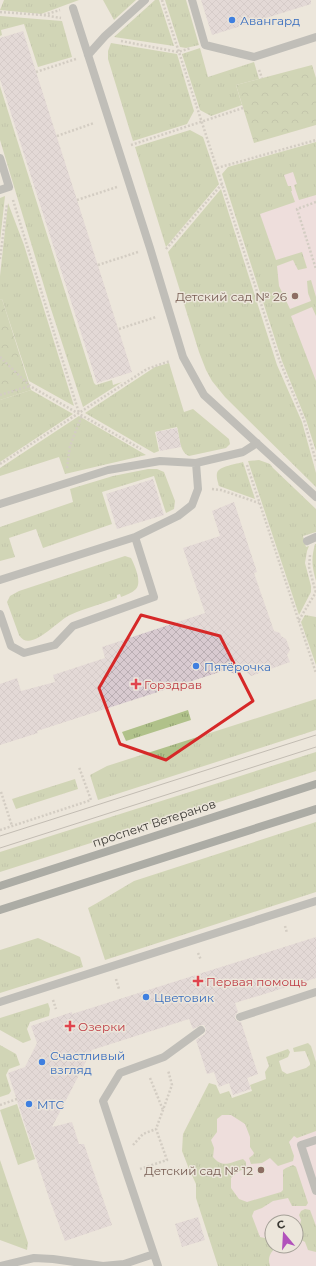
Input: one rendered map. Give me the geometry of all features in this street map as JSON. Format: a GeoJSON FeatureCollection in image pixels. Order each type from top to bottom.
{"type":"FeatureCollection","features":[{"type":"Feature","properties":{"kind":"main road","name":"проспект Ветеранов"},"geometry":{"type":"LineString","coordinates":[[0,886],[316,784]]}},
{"type":"Feature","properties":{"kind":"main road"},"geometry":{"type":"LineString","coordinates":[[0,910],[316,809]]}},
{"type":"Feature","properties":{"kind":"lane"},"geometry":{"type":"LineString","coordinates":[[88,55],[105,36],[145,0]]}},
{"type":"Feature","properties":{"kind":"lane"},"geometry":{"type":"LineString","coordinates":[[192,0],[205,45],[254,57],[316,37]]}},
{"type":"Feature","properties":{"kind":"lane"},"geometry":{"type":"LineString","coordinates":[[73,8],[150,248],[183,357],[204,395],[316,497]]}},
{"type":"Feature","properties":{"kind":"lane"},"geometry":{"type":"LineString","coordinates":[[0,158],[9,187],[0,190]]}},
{"type":"Feature","properties":{"kind":"lane"},"geometry":{"type":"LineString","coordinates":[[0,504],[108,470],[160,461],[196,463],[243,452],[257,443]]}},
{"type":"Feature","properties":{"kind":"lane"},"geometry":{"type":"LineString","coordinates":[[0,580],[135,537],[178,516],[192,505],[198,489],[196,463]]}},
{"type":"Feature","properties":{"kind":"lane"},"geometry":{"type":"LineString","coordinates":[[0,614],[11,646],[24,654],[55,645],[73,626],[154,597],[135,537]]}},
{"type":"Feature","properties":{"kind":"lane"},"geometry":{"type":"LineString","coordinates":[[0,1002],[316,901]]}},
{"type":"Feature","properties":{"kind":"lane"},"geometry":{"type":"LineString","coordinates":[[240,1017],[316,992]]}},
{"type":"Feature","properties":{"kind":"lane"},"geometry":{"type":"LineString","coordinates":[[158,1266],[103,1100],[120,1073],[164,1057],[201,1030]]}},
{"type":"Feature","properties":{"kind":"lane"},"geometry":{"type":"LineString","coordinates":[[316,1140],[301,1145],[316,1191]]}},
{"type":"Feature","properties":{"kind":"lane"},"geometry":{"type":"LineString","coordinates":[[0,1266],[34,1258],[103,1266],[124,1264],[154,1254]]}},
{"type":"Feature","properties":{"kind":"path"},"geometry":{"type":"LineString","coordinates":[[162,0],[279,359],[304,420],[316,461]]}},
{"type":"Feature","properties":{"kind":"path"},"geometry":{"type":"LineString","coordinates":[[0,12],[63,18],[78,25]]}},
{"type":"Feature","properties":{"kind":"path"},"geometry":{"type":"LineString","coordinates":[[105,36],[112,40],[178,52],[205,45]]}},
{"type":"Feature","properties":{"kind":"path"},"geometry":{"type":"LineString","coordinates":[[73,52],[75,59]]}},
{"type":"Feature","properties":{"kind":"path"},"geometry":{"type":"LineString","coordinates":[[36,72],[88,55]]}},
{"type":"Feature","properties":{"kind":"path"},"geometry":{"type":"LineString","coordinates":[[118,149],[243,108]]}},
{"type":"Feature","properties":{"kind":"path"},"geometry":{"type":"LineString","coordinates":[[57,136],[108,119]]}},
{"type":"Feature","properties":{"kind":"path"},"geometry":{"type":"LineString","coordinates":[[217,168],[316,140]]}},
{"type":"Feature","properties":{"kind":"path"},"geometry":{"type":"LineString","coordinates":[[77,200],[128,182]]}},
{"type":"Feature","properties":{"kind":"path"},"geometry":{"type":"LineString","coordinates":[[172,243],[222,184]]}},
{"type":"Feature","properties":{"kind":"path"},"geometry":{"type":"LineString","coordinates":[[9,187],[81,414],[70,446],[67,474]]}},
{"type":"Feature","properties":{"kind":"path"},"geometry":{"type":"LineString","coordinates":[[0,259],[7,202]]}},
{"type":"Feature","properties":{"kind":"path"},"geometry":{"type":"LineString","coordinates":[[316,202],[297,209],[316,269]]}},
{"type":"Feature","properties":{"kind":"path"},"geometry":{"type":"LineString","coordinates":[[98,265],[150,248]]}},
{"type":"Feature","properties":{"kind":"path"},"geometry":{"type":"LineString","coordinates":[[119,329],[169,313]]}},
{"type":"Feature","properties":{"kind":"path"},"geometry":{"type":"LineString","coordinates":[[0,357],[30,386],[146,452]]}},
{"type":"Feature","properties":{"kind":"path"},"geometry":{"type":"LineString","coordinates":[[0,464],[81,414],[147,369],[183,357]]}},
{"type":"Feature","properties":{"kind":"path"},"geometry":{"type":"LineString","coordinates":[[0,395],[30,386]]}},
{"type":"Feature","properties":{"kind":"path"},"geometry":{"type":"LineString","coordinates":[[246,460],[316,673]]}},
{"type":"Feature","properties":{"kind":"path"},"geometry":{"type":"LineString","coordinates":[[198,489],[221,490],[260,503]]}},
{"type":"Feature","properties":{"kind":"path"},"geometry":{"type":"LineString","coordinates":[[299,621],[316,593],[309,567],[312,538]]}},
{"type":"Feature","properties":{"kind":"path"},"geometry":{"type":"LineString","coordinates":[[0,830],[91,800],[79,767]]}},
{"type":"Feature","properties":{"kind":"path"},"geometry":{"type":"LineString","coordinates":[[1,792],[12,826]]}},
{"type":"Feature","properties":{"kind":"path"},"geometry":{"type":"LineString","coordinates":[[127,1174],[167,1160],[156,1129],[172,1085],[164,1057]]}},
{"type":"Feature","properties":{"kind":"path"},"geometry":{"type":"LineString","coordinates":[[145,1064],[163,1111]]}},
{"type":"Feature","properties":{"kind":"path"},"geometry":{"type":"LineString","coordinates":[[0,1105],[17,1099]]}},
{"type":"Feature","properties":{"kind":"path"},"geometry":{"type":"LineString","coordinates":[[121,1157],[144,1134],[156,1129]]}},
{"type":"Feature","properties":{"kind":"highlighted area"},"geometry":{"type":"Polygon","coordinates":[[[141,615],[220,636],[253,701],[166,760],[120,744],[99,688],[141,615]]]}},
{"type":"Feature","properties":{"kind":"shaded area","name":"Детский сад № 26"},"geometry":{"type":"Polygon","coordinates":[[[316,144],[316,424],[232,168],[316,144]]]}},
{"type":"Feature","properties":{"kind":"shaded area","name":"Детский сад № 12"},"geometry":{"type":"Polygon","coordinates":[[[316,1078],[316,1266],[240,1266],[189,1119],[316,1078]]]}},
{"type":"Feature","properties":{"kind":"green space"},"geometry":{"type":"Polygon","coordinates":[[[4,0],[79,0],[41,14],[0,10],[4,0]]]}},
{"type":"Feature","properties":{"kind":"green space"},"geometry":{"type":"Polygon","coordinates":[[[103,0],[136,0],[114,20],[103,0]]]}},
{"type":"Feature","properties":{"kind":"green space"},"geometry":{"type":"Polygon","coordinates":[[[155,0],[159,0],[174,46],[114,37],[155,0]]]}},
{"type":"Feature","properties":{"kind":"green space"},"geometry":{"type":"Polygon","coordinates":[[[165,0],[186,0],[199,45],[186,48],[180,47],[165,0]]]}},
{"type":"Feature","properties":{"kind":"green space"},"geometry":{"type":"Polygon","coordinates":[[[0,16],[62,21],[72,57],[38,67],[24,24],[1,30],[2,35],[0,36],[0,16]]]}},
{"type":"Feature","properties":{"kind":"green space"},"geometry":{"type":"Polygon","coordinates":[[[111,43],[177,54],[194,111],[187,124],[133,141],[108,59],[108,51],[111,43]]]}},
{"type":"Feature","properties":{"kind":"green space"},"geometry":{"type":"Polygon","coordinates":[[[200,48],[208,77],[254,62],[259,79],[236,85],[242,105],[211,116],[200,110],[182,54],[200,48]]]}},
{"type":"Feature","properties":{"kind":"green space"},"geometry":{"type":"Polygon","coordinates":[[[312,65],[316,78],[316,125],[254,143],[236,85],[312,65]]]}},
{"type":"Feature","properties":{"kind":"green space"},"geometry":{"type":"Polygon","coordinates":[[[0,86],[94,383],[96,385],[112,380],[113,385],[122,382],[83,407],[50,306],[0,140],[0,86]]]}},
{"type":"Feature","properties":{"kind":"green space"},"geometry":{"type":"Polygon","coordinates":[[[190,130],[203,137],[219,184],[166,247],[135,147],[190,130]]]}},
{"type":"Feature","properties":{"kind":"green space"},"geometry":{"type":"Polygon","coordinates":[[[316,142],[316,195],[299,200],[294,185],[297,184],[293,172],[284,175],[288,186],[291,186],[291,191],[295,202],[260,214],[276,260],[302,252],[307,268],[298,270],[293,260],[277,266],[279,286],[290,309],[311,301],[308,293],[307,281],[311,280],[316,297],[316,316],[312,307],[291,316],[316,381],[316,451],[306,420],[282,361],[222,174],[228,167],[316,142]]]}},
{"type":"Feature","properties":{"kind":"green space"},"geometry":{"type":"Polygon","coordinates":[[[221,189],[277,365],[302,422],[316,473],[316,487],[225,397],[212,381],[199,352],[168,252],[221,189]]]}},
{"type":"Feature","properties":{"kind":"green space"},"geometry":{"type":"Polygon","coordinates":[[[5,196],[0,241],[0,198],[5,196]]]}},
{"type":"Feature","properties":{"kind":"green space"},"geometry":{"type":"Polygon","coordinates":[[[8,203],[24,245],[74,406],[29,381],[2,299],[0,300],[0,276],[8,203]]]}},
{"type":"Feature","properties":{"kind":"green space"},"geometry":{"type":"Polygon","coordinates":[[[2,299],[31,390],[0,400],[0,300],[2,299]]]}},
{"type":"Feature","properties":{"kind":"green space"},"geometry":{"type":"Polygon","coordinates":[[[169,363],[184,412],[193,409],[229,439],[230,444],[226,448],[189,456],[183,451],[177,427],[155,432],[159,451],[154,453],[85,413],[155,367],[169,363]]]}},
{"type":"Feature","properties":{"kind":"green space"},"geometry":{"type":"Polygon","coordinates":[[[31,390],[73,414],[0,462],[0,400],[31,390]]]}},
{"type":"Feature","properties":{"kind":"green space"},"geometry":{"type":"Polygon","coordinates":[[[79,416],[146,455],[65,474],[59,457],[0,476],[0,468],[79,416]]]}},
{"type":"Feature","properties":{"kind":"green space"},"geometry":{"type":"Polygon","coordinates":[[[259,460],[270,464],[316,509],[316,532],[303,536],[306,547],[309,546],[305,563],[311,586],[311,592],[299,615],[248,461],[259,460]]]}},
{"type":"Feature","properties":{"kind":"green space"},"geometry":{"type":"Polygon","coordinates":[[[243,462],[255,499],[219,486],[217,476],[218,471],[225,467],[243,462]]]}},
{"type":"Feature","properties":{"kind":"green space"},"geometry":{"type":"Polygon","coordinates":[[[148,469],[157,469],[164,472],[175,501],[174,509],[166,513],[154,476],[102,492],[112,524],[43,548],[36,529],[9,538],[15,557],[0,561],[0,527],[73,502],[70,489],[113,476],[148,469]]]}},
{"type":"Feature","properties":{"kind":"green space"},"geometry":{"type":"Polygon","coordinates":[[[316,544],[316,581],[312,562],[316,544]]]}},
{"type":"Feature","properties":{"kind":"green space"},"geometry":{"type":"Polygon","coordinates":[[[125,556],[131,558],[137,574],[138,586],[136,589],[129,594],[121,597],[120,594],[117,595],[117,598],[70,615],[44,634],[30,641],[24,640],[19,635],[7,602],[10,596],[19,591],[125,556]]]}},
{"type":"Feature","properties":{"kind":"green space"},"geometry":{"type":"Polygon","coordinates":[[[305,615],[316,617],[316,665],[301,622],[305,615]]]}},
{"type":"Feature","properties":{"kind":"green space"},"geometry":{"type":"Polygon","coordinates":[[[316,699],[316,730],[98,800],[90,775],[107,766],[316,699]]]}},
{"type":"Feature","properties":{"kind":"green space"},"geometry":{"type":"Polygon","coordinates":[[[188,710],[191,720],[126,741],[122,732],[188,710]]]}},
{"type":"Feature","properties":{"kind":"green space"},"geometry":{"type":"Polygon","coordinates":[[[316,752],[316,771],[0,872],[0,852],[316,752]]]}},
{"type":"Feature","properties":{"kind":"green space"},"geometry":{"type":"Polygon","coordinates":[[[75,779],[78,789],[16,809],[12,799],[75,779]]]}},
{"type":"Feature","properties":{"kind":"green space"},"geometry":{"type":"Polygon","coordinates":[[[316,822],[316,892],[105,960],[88,908],[134,881],[316,822]]]}},
{"type":"Feature","properties":{"kind":"green space"},"geometry":{"type":"Polygon","coordinates":[[[38,938],[80,957],[83,967],[0,993],[0,950],[38,938]]]}},
{"type":"Feature","properties":{"kind":"green space"},"geometry":{"type":"Polygon","coordinates":[[[48,1003],[50,1009],[49,1016],[30,1022],[27,1029],[31,1040],[23,1043],[0,1030],[0,1018],[48,1003]]]}},
{"type":"Feature","properties":{"kind":"green space"},"geometry":{"type":"Polygon","coordinates":[[[308,1043],[311,1046],[316,1062],[316,1131],[297,1138],[294,1136],[289,1142],[294,1156],[293,1161],[278,1166],[270,1158],[262,1163],[251,1164],[249,1158],[254,1153],[250,1147],[250,1137],[245,1124],[231,1115],[222,1115],[217,1119],[217,1132],[211,1140],[214,1148],[213,1157],[220,1163],[227,1164],[243,1159],[246,1162],[244,1169],[237,1172],[231,1178],[231,1188],[239,1199],[247,1202],[281,1192],[283,1190],[283,1170],[293,1165],[296,1167],[308,1203],[306,1206],[292,1206],[288,1198],[273,1201],[254,1211],[252,1216],[260,1237],[264,1238],[264,1254],[270,1254],[270,1266],[218,1266],[196,1198],[196,1184],[182,1151],[183,1134],[209,1083],[216,1085],[220,1094],[229,1091],[232,1098],[252,1091],[250,1085],[266,1079],[265,1072],[269,1066],[266,1057],[288,1049],[290,1052],[288,1057],[279,1061],[282,1071],[287,1074],[306,1068],[310,1065],[305,1051],[294,1052],[293,1048],[308,1043]]]}},
{"type":"Feature","properties":{"kind":"green space"},"geometry":{"type":"Polygon","coordinates":[[[0,1045],[16,1054],[20,1065],[9,1069],[6,1075],[11,1091],[9,1094],[0,1097],[0,1045]]]}},
{"type":"Feature","properties":{"kind":"green space"},"geometry":{"type":"Polygon","coordinates":[[[17,1104],[35,1159],[18,1165],[0,1110],[17,1104]]]}},
{"type":"Feature","properties":{"kind":"green space"},"geometry":{"type":"Polygon","coordinates":[[[0,1160],[28,1243],[27,1250],[0,1240],[0,1160]]]}},
{"type":"Feature","properties":{"kind":"green space"},"geometry":{"type":"Polygon","coordinates":[[[305,1209],[310,1210],[316,1226],[316,1252],[308,1250],[304,1242],[304,1214],[300,1214],[301,1211],[305,1209]]]}},
{"type":"Feature","properties":{"kind":"building"},"geometry":{"type":"Polygon","coordinates":[[[201,0],[311,0],[311,4],[212,35],[201,0]]]}},
{"type":"Feature","properties":{"kind":"building"},"geometry":{"type":"Polygon","coordinates":[[[23,31],[132,372],[97,383],[0,79],[0,38],[23,31]]]}},
{"type":"Feature","properties":{"kind":"building"},"geometry":{"type":"Polygon","coordinates":[[[177,428],[181,447],[160,451],[156,432],[177,428]]]}},
{"type":"Feature","properties":{"kind":"building"},"geometry":{"type":"Polygon","coordinates":[[[153,479],[164,515],[117,529],[106,494],[153,479]]]}},
{"type":"Feature","properties":{"kind":"building"},"geometry":{"type":"Polygon","coordinates":[[[234,502],[257,572],[254,573],[274,631],[280,633],[281,636],[286,639],[290,650],[287,655],[290,662],[251,676],[245,671],[235,674],[226,670],[37,731],[38,733],[0,745],[0,684],[17,678],[21,691],[55,682],[53,675],[105,658],[102,647],[205,613],[183,548],[220,536],[212,511],[234,502]]]}},
{"type":"Feature","properties":{"kind":"building"},"geometry":{"type":"Polygon","coordinates":[[[316,937],[316,978],[235,1003],[238,1012],[235,1018],[237,1021],[241,1022],[258,1074],[247,1078],[251,1089],[233,1095],[229,1083],[219,1087],[214,1072],[207,1074],[196,1040],[205,1034],[206,1029],[204,1025],[201,1025],[193,1029],[189,1019],[92,1050],[52,1127],[72,1122],[79,1144],[84,1144],[112,1225],[65,1241],[49,1198],[8,1073],[25,1067],[37,1043],[31,1026],[316,937]]]}},
{"type":"Feature","properties":{"kind":"building"},"geometry":{"type":"Polygon","coordinates":[[[198,1217],[205,1240],[182,1247],[175,1224],[198,1217]]]}},
{"type":"Feature","properties":{"kind":"tram line"},"geometry":{"type":"LineString","coordinates":[[0,836],[316,735]]}},
{"type":"Feature","properties":{"kind":"tram line"},"geometry":{"type":"LineString","coordinates":[[0,848],[316,747]]}},
{"type":"Feature","properties":{"kind":"place","name":"Авангард"},"geometry":{"type":"Point","coordinates":[232,20]}},
{"type":"Feature","properties":{"kind":"place","name":"Детский сад № 26"},"geometry":{"type":"Point","coordinates":[295,296]}},
{"type":"Feature","properties":{"kind":"place","name":"Пятёрочка"},"geometry":{"type":"Point","coordinates":[196,666]}},
{"type":"Feature","properties":{"kind":"place","name":"Горздрав"},"geometry":{"type":"Point","coordinates":[136,684]}},
{"type":"Feature","properties":{"kind":"place","name":"Первая помощь"},"geometry":{"type":"Point","coordinates":[198,981]}},
{"type":"Feature","properties":{"kind":"place","name":"Цветовик"},"geometry":{"type":"Point","coordinates":[146,997]}},
{"type":"Feature","properties":{"kind":"place","name":"Озерки"},"geometry":{"type":"Point","coordinates":[70,1026]}},
{"type":"Feature","properties":{"kind":"place","name":"Счастливый взгляд"},"geometry":{"type":"Point","coordinates":[42,1062]}},
{"type":"Feature","properties":{"kind":"place","name":"МТС"},"geometry":{"type":"Point","coordinates":[29,1104]}},
{"type":"Feature","properties":{"kind":"place","name":"Детский сад № 12"},"geometry":{"type":"Point","coordinates":[261,1170]}}]}
